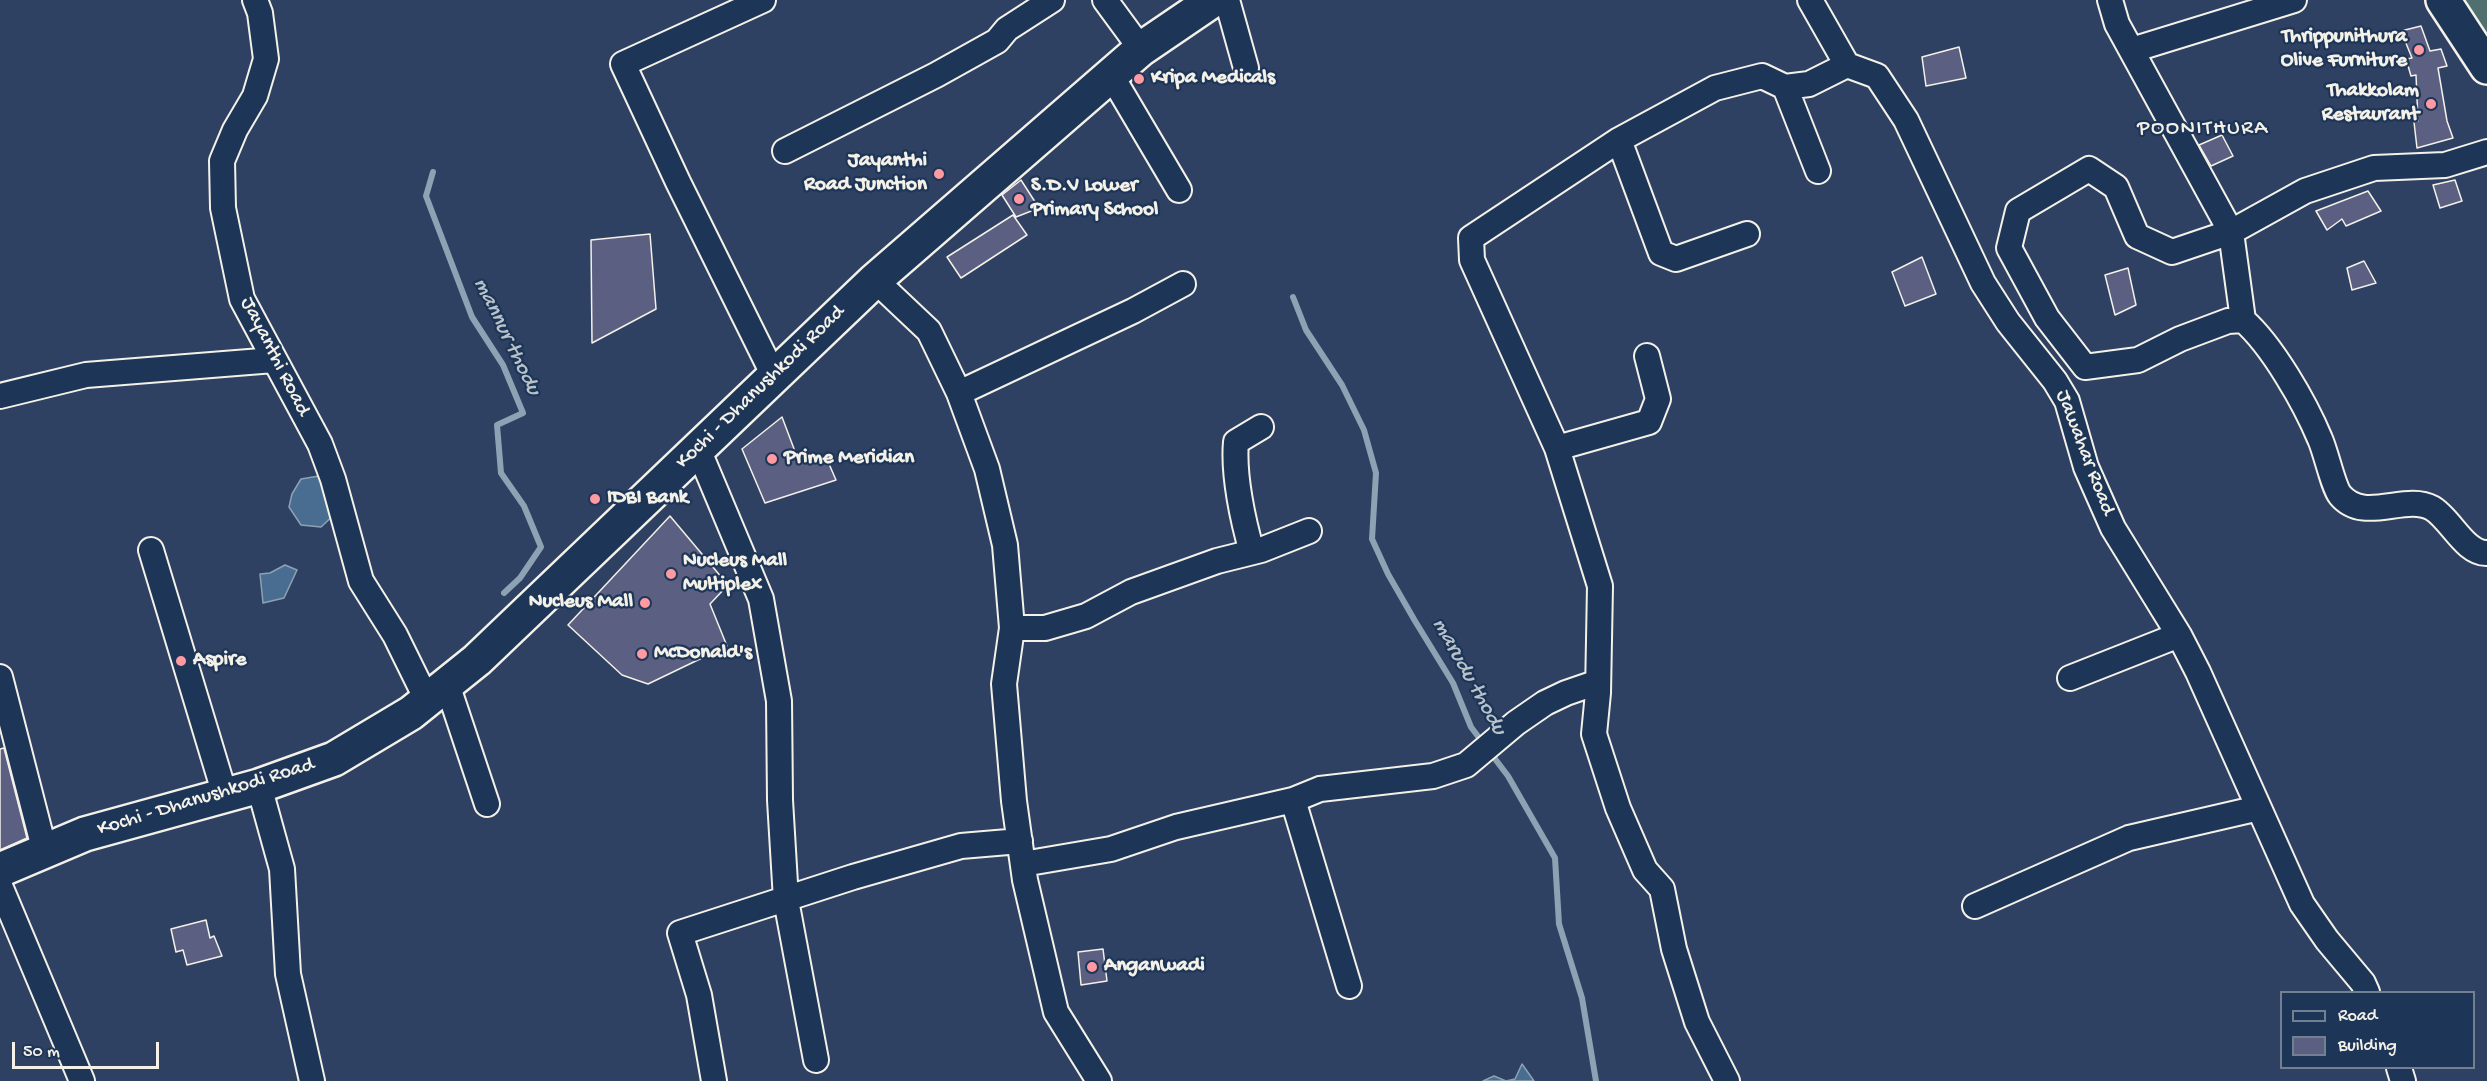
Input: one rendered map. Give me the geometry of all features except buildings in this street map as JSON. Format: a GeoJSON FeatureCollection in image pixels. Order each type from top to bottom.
{"type":"FeatureCollection","features":[{"type":"Feature","properties":{"kind":"main road","name":"Kochi - Dhanushkodi Road"},"geometry":{"type":"LineString","coordinates":[[0,870],[85,834],[259,786],[334,759],[411,713],[477,660],[875,280],[1141,49],[1213,0]]}},
{"type":"Feature","properties":{"kind":"main road"},"geometry":{"type":"LineString","coordinates":[[2443,0],[2487,67]]}},
{"type":"Feature","properties":{"kind":"street","name":"Jayanthi Road"},"geometry":{"type":"LineString","coordinates":[[255,0],[260,13],[266,59],[255,96],[235,130],[222,161],[223,208],[242,299],[320,444],[333,480],[361,581],[395,635],[437,692],[487,804]]}},
{"type":"Feature","properties":{"kind":"street"},"geometry":{"type":"LineString","coordinates":[[763,0],[716,10],[623,64],[682,191],[774,376]]}},
{"type":"Feature","properties":{"kind":"street"},"geometry":{"type":"LineString","coordinates":[[785,152],[977,52],[997,40],[1007,28],[1052,0]]}},
{"type":"Feature","properties":{"kind":"street"},"geometry":{"type":"LineString","coordinates":[[1105,0],[1141,49]]}},
{"type":"Feature","properties":{"kind":"street"},"geometry":{"type":"LineString","coordinates":[[1227,0],[1246,68]]}},
{"type":"Feature","properties":{"kind":"street"},"geometry":{"type":"LineString","coordinates":[[1727,1081],[1697,1022],[1674,949],[1662,889],[1645,870],[1618,808],[1594,734],[1598,682],[1600,586],[1557,448],[1472,260],[1471,238],[1619,140],[1715,88],[1762,76],[1785,87],[1809,84],[1847,65],[1810,0]]}},
{"type":"Feature","properties":{"kind":"street"},"geometry":{"type":"LineString","coordinates":[[2110,0],[2117,24],[2231,232],[2243,320],[2259,334],[2283,371],[2320,439],[2340,495],[2360,509],[2425,504],[2440,513],[2464,542],[2483,554],[2487,554]]}},
{"type":"Feature","properties":{"kind":"street"},"geometry":{"type":"LineString","coordinates":[[2132,50],[2294,0]]}},
{"type":"Feature","properties":{"kind":"street","name":"Jawahar Road"},"geometry":{"type":"LineString","coordinates":[[1847,65],[1877,76],[1906,120],[1983,283],[2008,322],[2055,381],[2067,401],[2086,467],[2113,528],[2179,635],[2198,672],[2302,903],[2366,991]]}},
{"type":"Feature","properties":{"kind":"street"},"geometry":{"type":"LineString","coordinates":[[1111,75],[1179,190]]}},
{"type":"Feature","properties":{"kind":"street"},"geometry":{"type":"LineString","coordinates":[[1785,87],[1818,171]]}},
{"type":"Feature","properties":{"kind":"street"},"geometry":{"type":"LineString","coordinates":[[1619,140],[1661,253],[1676,259],[1747,234]]}},
{"type":"Feature","properties":{"kind":"street"},"geometry":{"type":"LineString","coordinates":[[2243,320],[2228,321],[2180,339],[2138,360],[2085,367],[2047,318],[2009,248],[2018,212],[2089,169],[2116,186],[2137,236],[2172,252],[2231,232],[2305,191],[2374,168],[2445,165],[2487,152]]}},
{"type":"Feature","properties":{"kind":"street"},"geometry":{"type":"LineString","coordinates":[[875,280],[929,331],[959,393],[987,469],[1005,545],[1012,628],[1005,684],[1014,801],[1021,852],[1056,1012],[1098,1081]]}},
{"type":"Feature","properties":{"kind":"street"},"geometry":{"type":"LineString","coordinates":[[959,393],[1133,311],[1183,284]]}},
{"type":"Feature","properties":{"kind":"street"},"geometry":{"type":"LineString","coordinates":[[1557,448],[1649,422],[1658,399],[1647,356]]}},
{"type":"Feature","properties":{"kind":"street"},"geometry":{"type":"LineString","coordinates":[[0,396],[86,375],[274,360]]}},
{"type":"Feature","properties":{"kind":"street"},"geometry":{"type":"LineString","coordinates":[[1252,552],[1245,528],[1234,460],[1236,442],[1261,427]]}},
{"type":"Feature","properties":{"kind":"street"},"geometry":{"type":"LineString","coordinates":[[698,449],[761,598],[779,701],[780,800],[786,900],[816,1060]]}},
{"type":"Feature","properties":{"kind":"street"},"geometry":{"type":"LineString","coordinates":[[1012,628],[1045,628],[1086,616],[1131,592],[1309,531]]}},
{"type":"Feature","properties":{"kind":"street"},"geometry":{"type":"LineString","coordinates":[[152,550],[225,795]]}},
{"type":"Feature","properties":{"kind":"street"},"geometry":{"type":"LineString","coordinates":[[2070,678],[2179,635]]}},
{"type":"Feature","properties":{"kind":"street"},"geometry":{"type":"LineString","coordinates":[[0,677],[45,852]]}},
{"type":"Feature","properties":{"kind":"street"},"geometry":{"type":"LineString","coordinates":[[714,1081],[699,995],[680,933],[717,919],[961,846],[1021,852],[1111,849],[1176,827],[1293,800],[1320,789],[1433,776],[1466,765],[1516,723],[1545,703],[1598,682]]}},
{"type":"Feature","properties":{"kind":"street"},"geometry":{"type":"LineString","coordinates":[[259,786],[282,869],[288,974],[312,1081]]}},
{"type":"Feature","properties":{"kind":"street"},"geometry":{"type":"LineString","coordinates":[[1293,800],[1349,986]]}},
{"type":"Feature","properties":{"kind":"street"},"geometry":{"type":"LineString","coordinates":[[1975,906],[2129,838],[2259,808]]}},
{"type":"Feature","properties":{"kind":"street"},"geometry":{"type":"LineString","coordinates":[[0,886],[82,1081]]}},
{"type":"Feature","properties":{"kind":"green space"},"geometry":{"type":"Polygon","coordinates":[[[2460,0],[2487,0],[2487,41],[2460,0]]]}},
{"type":"Feature","properties":{"kind":"water"},"geometry":{"type":"Polygon","coordinates":[[[319,476],[336,513],[321,527],[301,525],[289,507],[292,494],[301,479],[319,476]]]}},
{"type":"Feature","properties":{"kind":"water"},"geometry":{"type":"Polygon","coordinates":[[[285,565],[297,570],[284,598],[263,603],[260,574],[270,573],[285,565]]]}},
{"type":"Feature","properties":{"kind":"water"},"geometry":{"type":"Polygon","coordinates":[[[1522,1064],[1534,1081],[1506,1081],[1515,1079],[1522,1064]]]}},
{"type":"Feature","properties":{"kind":"water"},"geometry":{"type":"Polygon","coordinates":[[[1494,1076],[1506,1081],[1483,1081],[1494,1076]]]}},
{"type":"Feature","properties":{"kind":"waterway","name":"mannur thodu"},"geometry":{"type":"LineString","coordinates":[[433,172],[426,196],[472,317],[503,365],[523,413],[497,425],[501,473],[524,506],[541,547],[520,578],[504,593]]}},
{"type":"Feature","properties":{"kind":"waterway","name":"marudu thodu"},"geometry":{"type":"LineString","coordinates":[[1293,297],[1306,330],[1342,385],[1364,430],[1376,473],[1372,539],[1388,574],[1453,683],[1471,727],[1483,743]]}},
{"type":"Feature","properties":{"kind":"waterway","name":"marudu thodu"},"geometry":{"type":"LineString","coordinates":[[1489,751],[1508,776],[1555,858],[1559,924],[1582,998],[1596,1081]]}},
{"type":"Feature","properties":{"kind":"place","name":"Thrippunithura Olive Furniture"},"geometry":{"type":"Point","coordinates":[2419,50]}},
{"type":"Feature","properties":{"kind":"place","name":"Kripa Medicals"},"geometry":{"type":"Point","coordinates":[1139,79]}},
{"type":"Feature","properties":{"kind":"place","name":"Thakkolam Restaurant"},"geometry":{"type":"Point","coordinates":[2431,104]}},
{"type":"Feature","properties":{"kind":"place","name":"Jayanthi Road Junction"},"geometry":{"type":"Point","coordinates":[939,174]}},
{"type":"Feature","properties":{"kind":"place","name":"S.D.V Lower Primary School"},"geometry":{"type":"Point","coordinates":[1019,199]}},
{"type":"Feature","properties":{"kind":"place","name":"Prime Meridian"},"geometry":{"type":"Point","coordinates":[772,459]}},
{"type":"Feature","properties":{"kind":"place","name":"IDBI Bank"},"geometry":{"type":"Point","coordinates":[595,499]}},
{"type":"Feature","properties":{"kind":"place","name":"Nucleus Mall Multiplex"},"geometry":{"type":"Point","coordinates":[671,574]}},
{"type":"Feature","properties":{"kind":"place","name":"Nucleus Mall"},"geometry":{"type":"Point","coordinates":[645,603]}},
{"type":"Feature","properties":{"kind":"place","name":"McDonald's"},"geometry":{"type":"Point","coordinates":[642,654]}},
{"type":"Feature","properties":{"kind":"place","name":"Aspire"},"geometry":{"type":"Point","coordinates":[181,661]}},
{"type":"Feature","properties":{"kind":"place","name":"Anganwadi"},"geometry":{"type":"Point","coordinates":[1092,967]}},
{"type":"Feature","properties":{"kind":"district","name":"POONITHURA"},"geometry":{"type":"Point","coordinates":[2203,130]}}]}
